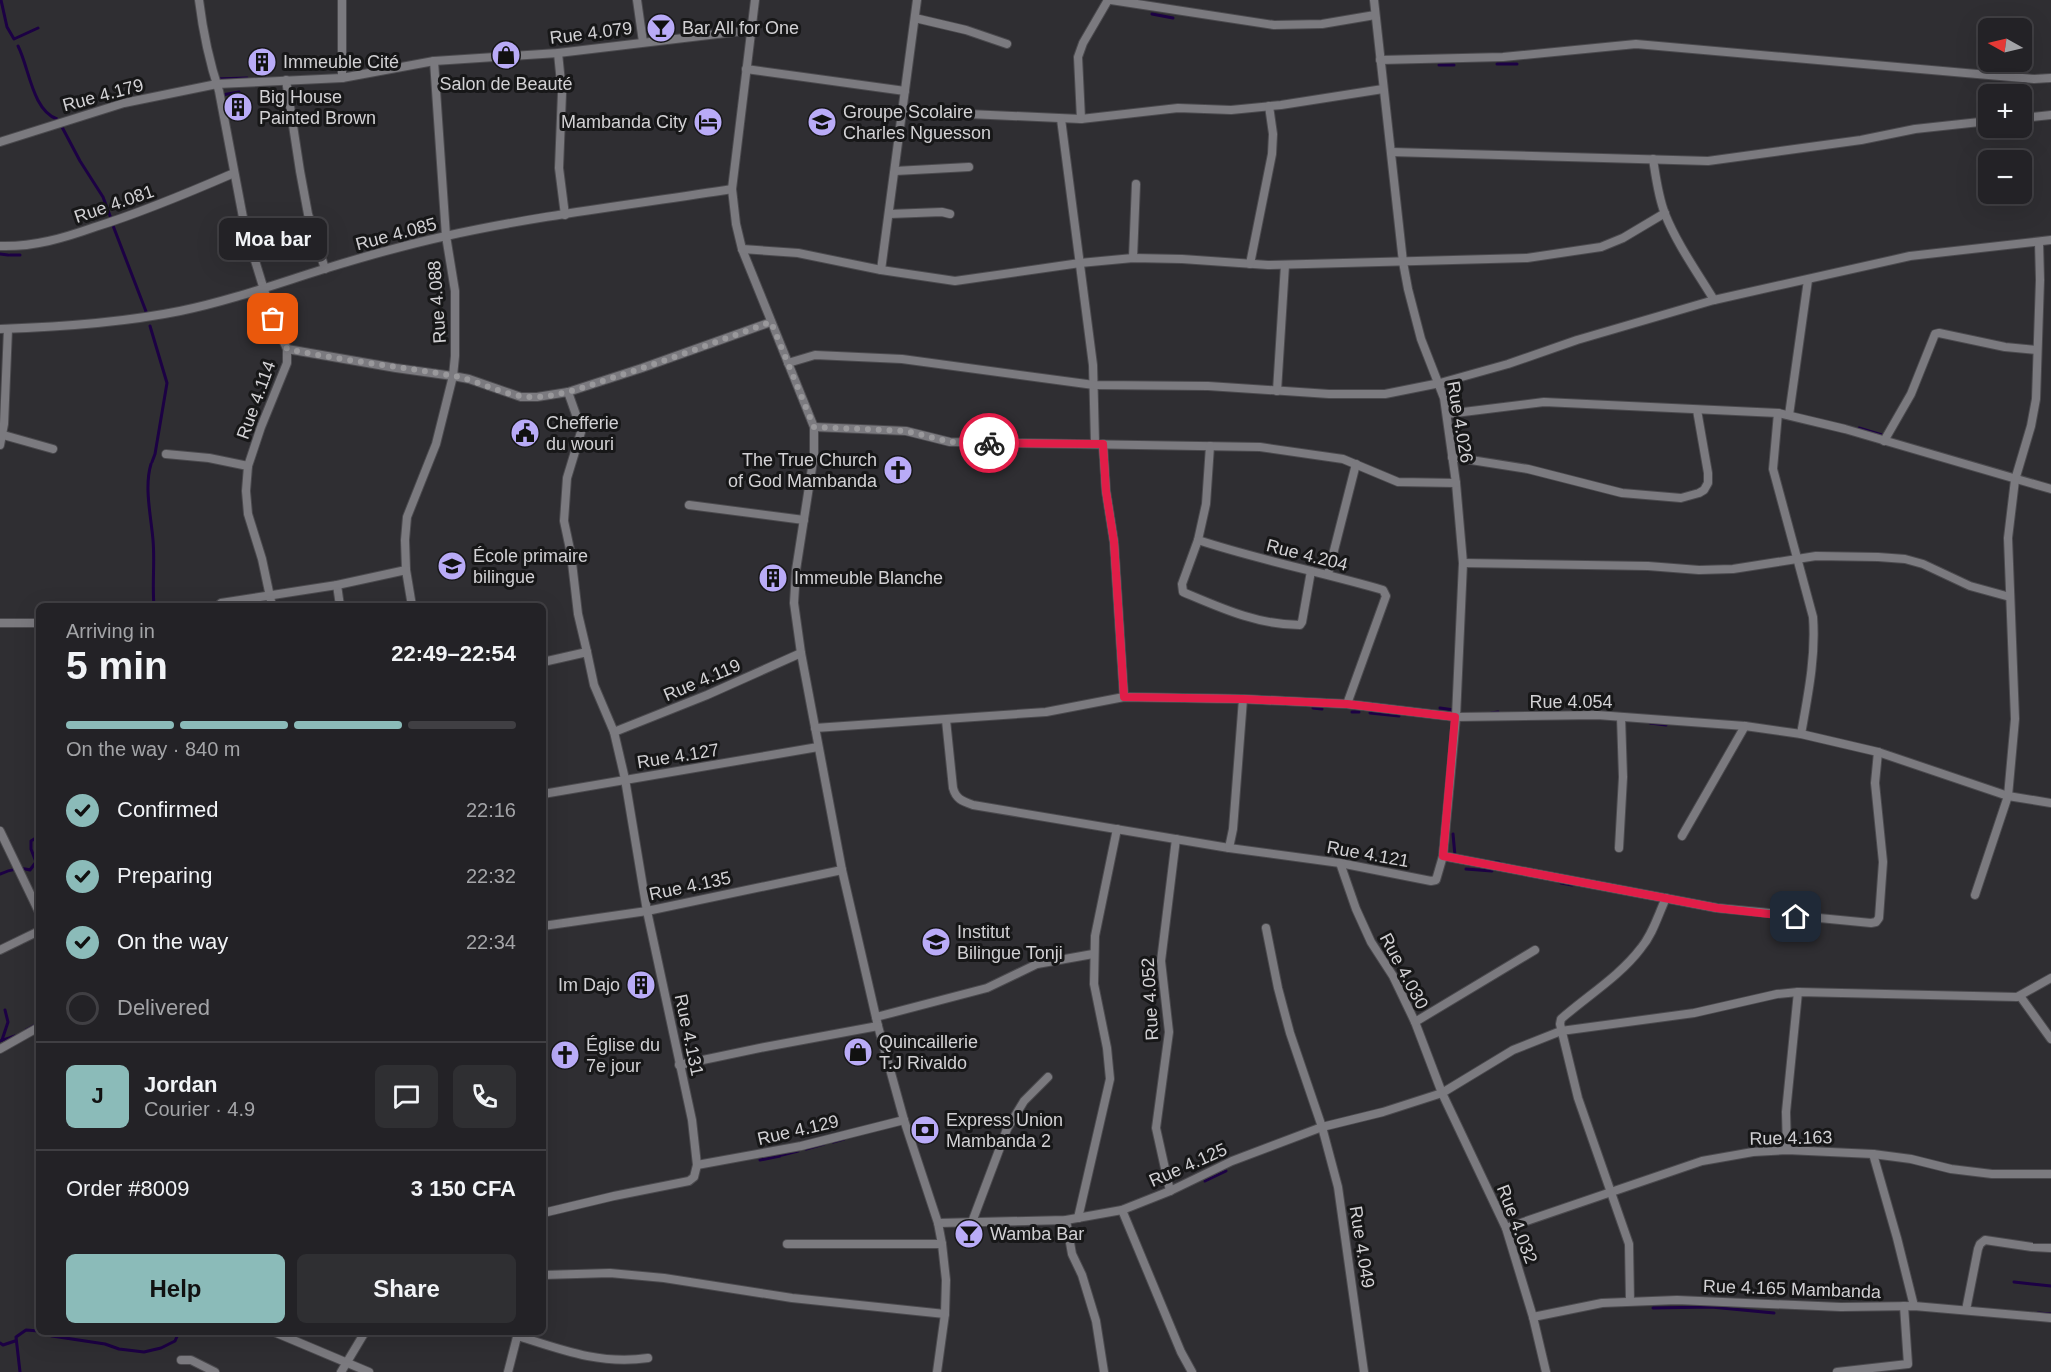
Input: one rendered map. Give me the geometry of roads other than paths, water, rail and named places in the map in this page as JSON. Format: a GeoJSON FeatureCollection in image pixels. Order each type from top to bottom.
{"type":"FeatureCollection","features":[{"type":"Feature","properties":{"kind":"street","name":"Rue 4.114"},"geometry":{"type":"LineString","coordinates":[[199,0],[211,70],[217,84],[245,228],[273,319],[287,349],[287,363],[248,466],[246,491],[248,513],[272,603]]}},
{"type":"Feature","properties":{"kind":"street"},"geometry":{"type":"LineString","coordinates":[[342,0],[342,78]]}},
{"type":"Feature","properties":{"kind":"street"},"geometry":{"type":"LineString","coordinates":[[637,0],[643,42]]}},
{"type":"Feature","properties":{"kind":"street"},"geometry":{"type":"LineString","coordinates":[[755,0],[732,189],[736,224],[742,249],[814,427],[814,455],[796,570],[794,603],[801,653],[842,870],[878,1026],[904,1120],[938,1222],[946,1280],[945,1314],[937,1372]]}},
{"type":"Feature","properties":{"kind":"street"},"geometry":{"type":"LineString","coordinates":[[881,270],[917,0]]}},
{"type":"Feature","properties":{"kind":"street"},"geometry":{"type":"LineString","coordinates":[[1081,118],[1078,57],[1083,44],[1109,0],[1274,25],[1322,24],[1375,15]]}},
{"type":"Feature","properties":{"kind":"street","name":"Rue 4.026"},"geometry":{"type":"LineString","coordinates":[[1374,0],[1403,262],[1421,339],[1440,382],[1448,414],[1456,483],[1462,563],[1455,717],[1443,856]]}},
{"type":"Feature","properties":{"kind":"street"},"geometry":{"type":"LineString","coordinates":[[915,18],[966,30],[1007,44]]}},
{"type":"Feature","properties":{"kind":"street","name":"Rue 4.079"},"geometry":{"type":"LineString","coordinates":[[342,78],[434,62],[558,53],[751,30]]}},
{"type":"Feature","properties":{"kind":"street"},"geometry":{"type":"LineString","coordinates":[[1380,60],[1503,57],[1636,44],[1897,68],[2034,79],[2051,78]]}},
{"type":"Feature","properties":{"kind":"street"},"geometry":{"type":"LineString","coordinates":[[558,53],[562,93],[559,168],[565,214]]}},
{"type":"Feature","properties":{"kind":"street","name":"Rue 4.088"},"geometry":{"type":"LineString","coordinates":[[412,603],[406,570],[407,517],[436,444],[453,376],[455,356],[455,291],[446,236],[434,62]]}},
{"type":"Feature","properties":{"kind":"street"},"geometry":{"type":"LineString","coordinates":[[746,69],[905,91]]}},
{"type":"Feature","properties":{"kind":"street","name":"Rue 4.179"},"geometry":{"type":"LineString","coordinates":[[0,142],[124,103],[217,84],[342,78]]}},
{"type":"Feature","properties":{"kind":"street"},"geometry":{"type":"LineString","coordinates":[[286,81],[308,214],[325,269]]}},
{"type":"Feature","properties":{"kind":"street"},"geometry":{"type":"LineString","coordinates":[[903,111],[1061,119],[1178,108],[1231,110],[1383,89]]}},
{"type":"Feature","properties":{"kind":"street"},"geometry":{"type":"LineString","coordinates":[[1250,264],[1272,154],[1273,134],[1269,106]]}},
{"type":"Feature","properties":{"kind":"street"},"geometry":{"type":"LineString","coordinates":[[2032,117],[2051,115]]}},
{"type":"Feature","properties":{"kind":"street"},"geometry":{"type":"LineString","coordinates":[[1061,119],[1080,263],[1099,444],[1114,542],[1124,697]]}},
{"type":"Feature","properties":{"kind":"street"},"geometry":{"type":"LineString","coordinates":[[1391,152],[1708,161],[1861,140],[1915,129],[1978,122]]}},
{"type":"Feature","properties":{"kind":"street"},"geometry":{"type":"LineString","coordinates":[[1653,159],[1657,190],[1665,213],[1677,240],[1714,300]]}},
{"type":"Feature","properties":{"kind":"street"},"geometry":{"type":"LineString","coordinates":[[895,171],[969,167]]}},
{"type":"Feature","properties":{"kind":"street","name":"Rue 4.081"},"geometry":{"type":"LineString","coordinates":[[0,246],[25,246],[63,238],[154,207],[234,173]]}},
{"type":"Feature","properties":{"kind":"street"},"geometry":{"type":"LineString","coordinates":[[1133,258],[1136,184]]}},
{"type":"Feature","properties":{"kind":"street","name":"Rue 4.085"},"geometry":{"type":"LineString","coordinates":[[4,329],[69,326],[181,311],[446,236],[565,214],[732,189]]}},
{"type":"Feature","properties":{"kind":"street"},"geometry":{"type":"LineString","coordinates":[[889,214],[942,212],[950,214]]}},
{"type":"Feature","properties":{"kind":"street"},"geometry":{"type":"LineString","coordinates":[[742,249],[798,253],[881,270],[955,281],[1080,263],[1133,258],[1285,265],[1527,258],[1602,247],[1623,238],[1665,213]]}},
{"type":"Feature","properties":{"kind":"street"},"geometry":{"type":"LineString","coordinates":[[788,363],[815,355],[902,359],[1094,385],[1208,386],[1329,394],[1385,394],[1508,364],[1577,340],[1714,300],[1910,256],[2051,240]]}},
{"type":"Feature","properties":{"kind":"street"},"geometry":{"type":"LineString","coordinates":[[1974,895],[2008,796],[2015,719],[2008,538],[2015,480],[2031,426],[2036,399],[2039,242]]}},
{"type":"Feature","properties":{"kind":"street"},"geometry":{"type":"LineString","coordinates":[[1277,391],[1285,265]]}},
{"type":"Feature","properties":{"kind":"street"},"geometry":{"type":"LineString","coordinates":[[1789,415],[1808,280]]}},
{"type":"Feature","properties":{"kind":"street"},"geometry":{"type":"LineString","coordinates":[[287,349],[469,379],[521,397],[537,397],[568,392],[771,322]]}},
{"type":"Feature","properties":{"kind":"street"},"geometry":{"type":"LineString","coordinates":[[0,445],[4,329]]}},
{"type":"Feature","properties":{"kind":"street"},"geometry":{"type":"LineString","coordinates":[[1884,441],[1911,394],[1935,334],[2005,347],[2037,350]]}},
{"type":"Feature","properties":{"kind":"street","name":"Rue 4.131"},"geometry":{"type":"LineString","coordinates":[[568,392],[580,432],[567,478],[564,530],[571,554],[575,593],[594,685],[614,732],[625,779],[647,911],[692,1120],[698,1165]]}},
{"type":"Feature","properties":{"kind":"street"},"geometry":{"type":"LineString","coordinates":[[1448,414],[1544,402],[1778,413],[2051,489]]}},
{"type":"Feature","properties":{"kind":"street"},"geometry":{"type":"LineString","coordinates":[[1452,457],[1528,469],[1622,493],[1681,498],[1699,494],[1708,483],[1696,410]]}},
{"type":"Feature","properties":{"kind":"street"},"geometry":{"type":"LineString","coordinates":[[1778,413],[1773,469],[1813,617],[1811,677],[1802,734]]}},
{"type":"Feature","properties":{"kind":"street"},"geometry":{"type":"LineString","coordinates":[[814,427],[906,431],[950,442],[1260,447],[1342,459],[1398,482],[1456,483]]}},
{"type":"Feature","properties":{"kind":"street"},"geometry":{"type":"LineString","coordinates":[[1,434],[53,448]]}},
{"type":"Feature","properties":{"kind":"street"},"geometry":{"type":"LineString","coordinates":[[1210,446],[1206,504],[1198,540],[1182,584],[1183,592],[1236,614],[1257,620],[1300,625],[1311,571]]}},
{"type":"Feature","properties":{"kind":"street"},"geometry":{"type":"LineString","coordinates":[[166,454],[209,458],[248,466]]}},
{"type":"Feature","properties":{"kind":"street"},"geometry":{"type":"LineString","coordinates":[[1328,574],[1356,464]]}},
{"type":"Feature","properties":{"kind":"street"},"geometry":{"type":"LineString","coordinates":[[689,505],[804,520]]}},
{"type":"Feature","properties":{"kind":"street","name":"Rue 4.204"},"geometry":{"type":"LineString","coordinates":[[1198,540],[1256,558],[1328,574],[1383,590],[1386,596],[1347,704]]}},
{"type":"Feature","properties":{"kind":"street"},"geometry":{"type":"LineString","coordinates":[[1462,563],[1648,566],[1698,570],[1733,569],[1816,556],[1905,559],[1923,564],[1970,586],[2010,597]]}},
{"type":"Feature","properties":{"kind":"street"},"geometry":{"type":"LineString","coordinates":[[221,603],[337,585],[406,570]]}},
{"type":"Feature","properties":{"kind":"street"},"geometry":{"type":"LineString","coordinates":[[337,585],[340,603]]}},
{"type":"Feature","properties":{"kind":"street"},"geometry":{"type":"LineString","coordinates":[[0,623],[36,623]]}},
{"type":"Feature","properties":{"kind":"street"},"geometry":{"type":"LineString","coordinates":[[546,661],[587,652]]}},
{"type":"Feature","properties":{"kind":"street","name":"Rue 4.119"},"geometry":{"type":"LineString","coordinates":[[614,732],[707,695],[801,653]]}},
{"type":"Feature","properties":{"kind":"street","name":"Rue 4.054"},"geometry":{"type":"LineString","coordinates":[[815,728],[1046,712],[1124,697],[1347,704],[1455,717],[1596,715],[1745,726],[1802,734],[1878,752],[2008,796],[2051,803]]}},
{"type":"Feature","properties":{"kind":"street"},"geometry":{"type":"LineString","coordinates":[[1229,849],[1233,829],[1243,699]]}},
{"type":"Feature","properties":{"kind":"street"},"geometry":{"type":"LineString","coordinates":[[1619,848],[1623,777],[1621,717]]}},
{"type":"Feature","properties":{"kind":"street","name":"Rue 4.121"},"geometry":{"type":"LineString","coordinates":[[946,720],[955,795],[960,800],[973,805],[1229,849],[1340,863],[1431,881],[1436,880],[1443,856]]}},
{"type":"Feature","properties":{"kind":"street"},"geometry":{"type":"LineString","coordinates":[[1682,836],[1745,726]]}},
{"type":"Feature","properties":{"kind":"street","name":"Rue 4.127"},"geometry":{"type":"LineString","coordinates":[[546,793],[818,747]]}},
{"type":"Feature","properties":{"kind":"street"},"geometry":{"type":"LineString","coordinates":[[1443,856],[1728,909],[1876,922],[1879,918],[1883,862],[1875,783],[1878,752]]}},
{"type":"Feature","properties":{"kind":"street"},"geometry":{"type":"LineString","coordinates":[[1078,1218],[1110,1078],[1107,1048],[1094,984],[1093,954],[1117,829]]}},
{"type":"Feature","properties":{"kind":"street"},"geometry":{"type":"LineString","coordinates":[[0,831],[36,906]]}},
{"type":"Feature","properties":{"kind":"street","name":"Rue 4.052"},"geometry":{"type":"LineString","coordinates":[[1170,1191],[1156,1128],[1169,1032],[1161,961],[1176,839]]}},
{"type":"Feature","properties":{"kind":"street","name":"Rue 4.030"},"geometry":{"type":"LineString","coordinates":[[1340,863],[1356,909],[1415,1022],[1442,1093]]}},
{"type":"Feature","properties":{"kind":"street","name":"Rue 4.135"},"geometry":{"type":"LineString","coordinates":[[546,926],[647,911],[842,870]]}},
{"type":"Feature","properties":{"kind":"street"},"geometry":{"type":"LineString","coordinates":[[1630,1301],[1629,1244],[1578,1098],[1561,1019],[1604,984],[1640,950],[1666,898]]}},
{"type":"Feature","properties":{"kind":"street","name":"Rue 4.049"},"geometry":{"type":"LineString","coordinates":[[1266,928],[1290,1033],[1322,1127],[1338,1187],[1364,1372]]}},
{"type":"Feature","properties":{"kind":"street"},"geometry":{"type":"LineString","coordinates":[[0,950],[36,932]]}},
{"type":"Feature","properties":{"kind":"street"},"geometry":{"type":"LineString","coordinates":[[1415,1022],[1535,950]]}},
{"type":"Feature","properties":{"kind":"street"},"geometry":{"type":"LineString","coordinates":[[876,1017],[987,988],[1037,964],[1093,954]]}},
{"type":"Feature","properties":{"kind":"street"},"geometry":{"type":"LineString","coordinates":[[2051,978],[2020,996],[2051,1039]]}},
{"type":"Feature","properties":{"kind":"street"},"geometry":{"type":"LineString","coordinates":[[1786,1150],[1786,1112],[1791,1046],[1798,992]]}},
{"type":"Feature","properties":{"kind":"street","name":"Rue 4.125"},"geometry":{"type":"LineString","coordinates":[[938,1222],[1066,1220],[1122,1210],[1170,1191],[1232,1161],[1322,1127],[1383,1112],[1442,1093],[1513,1050],[1562,1031],[1694,1013],[1777,994],[1798,992],[2020,996]]}},
{"type":"Feature","properties":{"kind":"street"},"geometry":{"type":"LineString","coordinates":[[679,1065],[878,1026]]}},
{"type":"Feature","properties":{"kind":"street"},"geometry":{"type":"LineString","coordinates":[[0,1049],[36,1029]]}},
{"type":"Feature","properties":{"kind":"street"},"geometry":{"type":"LineString","coordinates":[[972,1222],[1007,1129],[1024,1101],[1048,1077]]}},
{"type":"Feature","properties":{"kind":"street","name":"Rue 4.032"},"geometry":{"type":"LineString","coordinates":[[1442,1093],[1506,1228],[1533,1317],[1546,1372]]}},
{"type":"Feature","properties":{"kind":"street","name":"Rue 4.129"},"geometry":{"type":"LineString","coordinates":[[698,1165],[801,1146],[904,1120]]}},
{"type":"Feature","properties":{"kind":"street","name":"Rue 4.163"},"geometry":{"type":"LineString","coordinates":[[1506,1228],[1702,1161],[1753,1152],[1786,1150],[1873,1154],[1911,1159],[1951,1169],[1992,1174],[2051,1174]]}},
{"type":"Feature","properties":{"kind":"street"},"geometry":{"type":"LineString","coordinates":[[1873,1154],[1914,1306]]}},
{"type":"Feature","properties":{"kind":"street"},"geometry":{"type":"LineString","coordinates":[[546,1212],[614,1196],[689,1182],[694,1177],[698,1165]]}},
{"type":"Feature","properties":{"kind":"street"},"geometry":{"type":"LineString","coordinates":[[1122,1210],[1181,1352],[1192,1372]]}},
{"type":"Feature","properties":{"kind":"street"},"geometry":{"type":"LineString","coordinates":[[1066,1220],[1072,1254],[1082,1275],[1096,1321],[1104,1372]]}},
{"type":"Feature","properties":{"kind":"street"},"geometry":{"type":"LineString","coordinates":[[1966,1310],[1980,1244],[1985,1240],[2051,1248]]}},
{"type":"Feature","properties":{"kind":"street"},"geometry":{"type":"LineString","coordinates":[[787,1244],[942,1244]]}},
{"type":"Feature","properties":{"kind":"street"},"geometry":{"type":"LineString","coordinates":[[546,1275],[610,1273],[674,1279],[792,1298],[945,1314]]}},
{"type":"Feature","properties":{"kind":"street","name":"Rue 4.165 Mambanda"},"geometry":{"type":"LineString","coordinates":[[1533,1317],[1602,1303],[1677,1300],[1841,1306],[1914,1306],[2051,1318]]}},
{"type":"Feature","properties":{"kind":"street"},"geometry":{"type":"LineString","coordinates":[[1837,1372],[1908,1364],[1904,1306]]}},
{"type":"Feature","properties":{"kind":"street"},"geometry":{"type":"LineString","coordinates":[[280,1335],[369,1372]]}},
{"type":"Feature","properties":{"kind":"street"},"geometry":{"type":"LineString","coordinates":[[341,1372],[364,1335]]}},
{"type":"Feature","properties":{"kind":"street"},"geometry":{"type":"LineString","coordinates":[[508,1372],[518,1335]]}},
{"type":"Feature","properties":{"kind":"street"},"geometry":{"type":"LineString","coordinates":[[521,1335],[567,1352],[608,1361],[648,1358]]}},
{"type":"Feature","properties":{"kind":"street"},"geometry":{"type":"LineString","coordinates":[[181,1360],[191,1360],[215,1372]]}},
{"type":"Feature","properties":{"kind":"waterway"},"geometry":{"type":"LineString","coordinates":[[1,0],[7,27],[14,39],[38,28]]}},
{"type":"Feature","properties":{"kind":"waterway"},"geometry":{"type":"LineString","coordinates":[[1152,14],[1173,18]]}},
{"type":"Feature","properties":{"kind":"waterway"},"geometry":{"type":"LineString","coordinates":[[18,46],[32,87],[42,107],[57,119]]}},
{"type":"Feature","properties":{"kind":"waterway"},"geometry":{"type":"LineString","coordinates":[[1497,64],[1517,64]]}},
{"type":"Feature","properties":{"kind":"waterway"},"geometry":{"type":"LineString","coordinates":[[1439,65],[1454,65]]}},
{"type":"Feature","properties":{"kind":"waterway"},"geometry":{"type":"LineString","coordinates":[[215,79],[247,78]]}},
{"type":"Feature","properties":{"kind":"waterway"},"geometry":{"type":"LineString","coordinates":[[222,95],[239,92]]}},
{"type":"Feature","properties":{"kind":"waterway"},"geometry":{"type":"LineString","coordinates":[[62,127],[103,197],[112,221]]}},
{"type":"Feature","properties":{"kind":"waterway"},"geometry":{"type":"LineString","coordinates":[[112,223],[147,314]]}},
{"type":"Feature","properties":{"kind":"waterway"},"geometry":{"type":"LineString","coordinates":[[0,254],[8,255]]}},
{"type":"Feature","properties":{"kind":"waterway"},"geometry":{"type":"LineString","coordinates":[[10,255],[20,255]]}},
{"type":"Feature","properties":{"kind":"waterway"},"geometry":{"type":"LineString","coordinates":[[150,326],[167,383],[152,462]]}},
{"type":"Feature","properties":{"kind":"waterway"},"geometry":{"type":"LineString","coordinates":[[1859,428],[1882,435]]}},
{"type":"Feature","properties":{"kind":"waterway"},"geometry":{"type":"LineString","coordinates":[[151,464],[148,492],[154,548],[154,603]]}},
{"type":"Feature","properties":{"kind":"waterway"},"geometry":{"type":"LineString","coordinates":[[1313,708],[1322,709]]}},
{"type":"Feature","properties":{"kind":"waterway"},"geometry":{"type":"LineString","coordinates":[[1440,708],[1454,710]]}},
{"type":"Feature","properties":{"kind":"waterway"},"geometry":{"type":"LineString","coordinates":[[1352,712],[1359,712]]}},
{"type":"Feature","properties":{"kind":"waterway"},"geometry":{"type":"LineString","coordinates":[[1491,713],[1498,712]]}},
{"type":"Feature","properties":{"kind":"waterway"},"geometry":{"type":"LineString","coordinates":[[1370,713],[1399,716]]}},
{"type":"Feature","properties":{"kind":"waterway"},"geometry":{"type":"LineString","coordinates":[[1650,723],[1666,725]]}},
{"type":"Feature","properties":{"kind":"waterway"},"geometry":{"type":"LineString","coordinates":[[1453,834],[1455,856]]}},
{"type":"Feature","properties":{"kind":"waterway"},"geometry":{"type":"LineString","coordinates":[[36,838],[31,841],[31,849],[36,862]]}},
{"type":"Feature","properties":{"kind":"waterway"},"geometry":{"type":"LineString","coordinates":[[0,874],[15,869],[30,870],[36,862]]}},
{"type":"Feature","properties":{"kind":"waterway"},"geometry":{"type":"LineString","coordinates":[[1491,862],[1499,862]]}},
{"type":"Feature","properties":{"kind":"waterway"},"geometry":{"type":"LineString","coordinates":[[1466,869],[1492,871]]}},
{"type":"Feature","properties":{"kind":"waterway"},"geometry":{"type":"LineString","coordinates":[[1561,883],[1572,885]]}},
{"type":"Feature","properties":{"kind":"waterway"},"geometry":{"type":"LineString","coordinates":[[2,1040],[8,1022],[5,1010]]}},
{"type":"Feature","properties":{"kind":"waterway"},"geometry":{"type":"LineString","coordinates":[[26,1030],[36,1025]]}},
{"type":"Feature","properties":{"kind":"waterway"},"geometry":{"type":"LineString","coordinates":[[0,1041],[15,1036]]}},
{"type":"Feature","properties":{"kind":"waterway"},"geometry":{"type":"LineString","coordinates":[[833,1142],[844,1139]]}},
{"type":"Feature","properties":{"kind":"waterway"},"geometry":{"type":"LineString","coordinates":[[806,1149],[824,1144]]}},
{"type":"Feature","properties":{"kind":"waterway"},"geometry":{"type":"LineString","coordinates":[[782,1155],[798,1151]]}},
{"type":"Feature","properties":{"kind":"waterway"},"geometry":{"type":"LineString","coordinates":[[760,1160],[780,1156]]}},
{"type":"Feature","properties":{"kind":"waterway"},"geometry":{"type":"LineString","coordinates":[[1205,1181],[1226,1171]]}},
{"type":"Feature","properties":{"kind":"waterway"},"geometry":{"type":"LineString","coordinates":[[2014,1282],[2051,1286]]}},
{"type":"Feature","properties":{"kind":"waterway"},"geometry":{"type":"LineString","coordinates":[[1653,1308],[1711,1307],[1774,1313]]}},
{"type":"Feature","properties":{"kind":"waterway"},"geometry":{"type":"LineString","coordinates":[[2038,1313],[2051,1314]]}},
{"type":"Feature","properties":{"kind":"waterway"},"geometry":{"type":"LineString","coordinates":[[20,1372],[16,1337],[26,1330],[36,1331]]}},
{"type":"Feature","properties":{"kind":"waterway"},"geometry":{"type":"LineString","coordinates":[[50,1335],[144,1352],[161,1348],[175,1341],[178,1335]]}},
{"type":"Feature","properties":{"kind":"waterway"},"geometry":{"type":"LineString","coordinates":[[0,1343],[3,1345],[15,1341]]}},
{"type":"Feature","properties":{"kind":"place","name":"Bar All for One"},"geometry":{"type":"Point","coordinates":[661,28]}},
{"type":"Feature","properties":{"kind":"place","name":"Salon de Beauté"},"geometry":{"type":"Point","coordinates":[506,55]}},
{"type":"Feature","properties":{"kind":"place","name":"Immeuble Cité"},"geometry":{"type":"Point","coordinates":[262,62]}},
{"type":"Feature","properties":{"kind":"place","name":"Big House Painted Brown"},"geometry":{"type":"Point","coordinates":[238,107]}},
{"type":"Feature","properties":{"kind":"place","name":"Mambanda City"},"geometry":{"type":"Point","coordinates":[708,122]}},
{"type":"Feature","properties":{"kind":"place","name":"Groupe Scolaire Charles Nguesson"},"geometry":{"type":"Point","coordinates":[822,122]}},
{"type":"Feature","properties":{"kind":"place","name":"Moa bar"},"geometry":{"type":"Point","coordinates":[273,319]}},
{"type":"Feature","properties":{"kind":"place","name":"Chefferie du wouri"},"geometry":{"type":"Point","coordinates":[525,433]}},
{"type":"Feature","properties":{"kind":"place","name":"The True Church of God Mambanda"},"geometry":{"type":"Point","coordinates":[898,470]}},
{"type":"Feature","properties":{"kind":"place","name":"École primaire bilingue"},"geometry":{"type":"Point","coordinates":[452,566]}},
{"type":"Feature","properties":{"kind":"place","name":"Immeuble Blanche"},"geometry":{"type":"Point","coordinates":[773,578]}},
{"type":"Feature","properties":{"kind":"place","name":"Institut Bilingue Tonji"},"geometry":{"type":"Point","coordinates":[936,942]}},
{"type":"Feature","properties":{"kind":"place","name":"Im Dajo"},"geometry":{"type":"Point","coordinates":[641,985]}},
{"type":"Feature","properties":{"kind":"place","name":"Quincaillerie T.J Rivaldo"},"geometry":{"type":"Point","coordinates":[858,1052]}},
{"type":"Feature","properties":{"kind":"place","name":"Église du 7e jour"},"geometry":{"type":"Point","coordinates":[565,1055]}},
{"type":"Feature","properties":{"kind":"place","name":"Express Union Mambanda 2"},"geometry":{"type":"Point","coordinates":[925,1130]}},
{"type":"Feature","properties":{"kind":"place","name":"Wamba Bar"},"geometry":{"type":"Point","coordinates":[969,1234]}}]}
